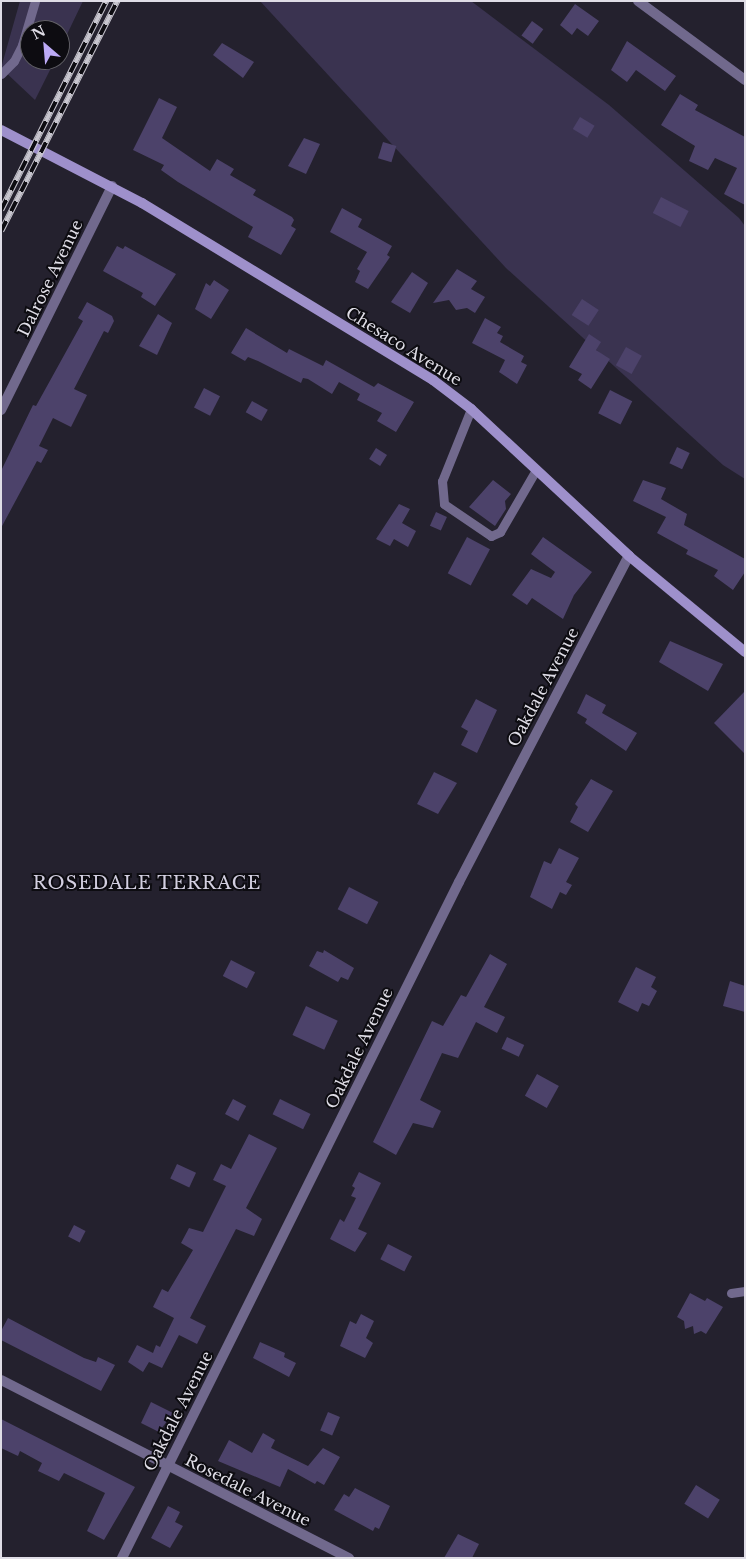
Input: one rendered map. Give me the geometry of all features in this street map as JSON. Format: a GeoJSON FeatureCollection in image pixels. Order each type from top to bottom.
{"type":"FeatureCollection","features":[{"type":"Feature","properties":{"kind":"street"},"geometry":{"type":"LineString","coordinates":[[638,1],[745,80]]}},
{"type":"Feature","properties":{"kind":"street","name":"Chesaco Avenue"},"geometry":{"type":"LineString","coordinates":[[1,130],[112,186],[401,360],[471,409],[629,556],[745,652]]}},
{"type":"Feature","properties":{"kind":"street","name":"Dalrose Avenue"},"geometry":{"type":"LineString","coordinates":[[1,410],[112,186]]}},
{"type":"Feature","properties":{"kind":"street","name":"Oakdale Avenue"},"geometry":{"type":"LineString","coordinates":[[122,1558],[459,882],[629,556]]}},
{"type":"Feature","properties":{"kind":"street","name":"Rosedale Avenue"},"geometry":{"type":"LineString","coordinates":[[1,1380],[349,1558]]}},
{"type":"Feature","properties":{"kind":"lane"},"geometry":{"type":"LineString","coordinates":[[1,74],[14,61],[22,45],[35,1]]}},
{"type":"Feature","properties":{"kind":"lane"},"geometry":{"type":"LineString","coordinates":[[471,409],[442,481],[444,504],[491,536],[500,532],[536,470]]}},
{"type":"Feature","properties":{"kind":"lane"},"geometry":{"type":"LineString","coordinates":[[731,1293],[745,1291]]}},
{"type":"Feature","properties":{"kind":"shaded area"},"geometry":{"type":"Polygon","coordinates":[[[20,1],[83,1],[70,28],[70,20],[20,20],[20,70],[50,70],[35,100],[1,68],[20,1]]]}},
{"type":"Feature","properties":{"kind":"shaded area"},"geometry":{"type":"Polygon","coordinates":[[[260,1],[471,1],[609,105],[739,218],[745,226],[745,479],[723,465],[506,268],[260,1]]]}},
{"type":"Feature","properties":{"kind":"building"},"geometry":{"type":"Polygon","coordinates":[[[575,4],[599,21],[588,36],[577,28],[572,35],[560,25],[575,4]]]}},
{"type":"Feature","properties":{"kind":"building"},"geometry":{"type":"Polygon","coordinates":[[[532,21],[543,29],[533,44],[521,36],[532,21]]]}},
{"type":"Feature","properties":{"kind":"building"},"geometry":{"type":"Polygon","coordinates":[[[627,41],[676,76],[665,91],[636,70],[627,82],[611,70],[627,41]]]}},
{"type":"Feature","properties":{"kind":"building"},"geometry":{"type":"Polygon","coordinates":[[[222,43],[254,62],[243,78],[213,55],[222,43]]]}},
{"type":"Feature","properties":{"kind":"building"},"geometry":{"type":"Polygon","coordinates":[[[680,94],[698,105],[695,110],[745,137],[745,205],[724,194],[737,168],[715,158],[708,170],[689,161],[695,146],[661,125],[680,94]]]}},
{"type":"Feature","properties":{"kind":"building"},"geometry":{"type":"Polygon","coordinates":[[[159,98],[177,107],[162,138],[210,171],[217,159],[234,169],[230,175],[256,190],[253,195],[292,217],[294,220],[291,226],[296,229],[281,255],[248,237],[253,227],[178,182],[161,170],[164,165],[133,150],[159,98]]]}},
{"type":"Feature","properties":{"kind":"building"},"geometry":{"type":"Polygon","coordinates":[[[580,117],[595,126],[587,138],[573,129],[580,117]]]}},
{"type":"Feature","properties":{"kind":"building"},"geometry":{"type":"Polygon","coordinates":[[[304,138],[320,144],[306,174],[288,166],[304,138]]]}},
{"type":"Feature","properties":{"kind":"building"},"geometry":{"type":"Polygon","coordinates":[[[383,142],[396,146],[391,162],[378,158],[383,142]]]}},
{"type":"Feature","properties":{"kind":"building"},"geometry":{"type":"Polygon","coordinates":[[[661,197],[689,211],[680,227],[653,213],[661,197]]]}},
{"type":"Feature","properties":{"kind":"building"},"geometry":{"type":"Polygon","coordinates":[[[342,208],[362,219],[358,227],[392,246],[387,255],[390,257],[368,289],[355,282],[360,271],[357,269],[367,252],[330,232],[342,208]]]}},
{"type":"Feature","properties":{"kind":"building"},"geometry":{"type":"Polygon","coordinates":[[[117,246],[123,249],[125,246],[176,274],[155,306],[141,297],[143,293],[103,271],[117,246]]]}},
{"type":"Feature","properties":{"kind":"building"},"geometry":{"type":"Polygon","coordinates":[[[457,269],[477,281],[471,289],[485,297],[475,313],[467,308],[456,310],[449,300],[433,303],[457,269]]]}},
{"type":"Feature","properties":{"kind":"building"},"geometry":{"type":"Polygon","coordinates":[[[412,272],[428,283],[410,313],[391,302],[412,272]]]}},
{"type":"Feature","properties":{"kind":"building"},"geometry":{"type":"Polygon","coordinates":[[[214,280],[229,290],[211,319],[195,309],[206,283],[210,286],[214,280]]]}},
{"type":"Feature","properties":{"kind":"building"},"geometry":{"type":"Polygon","coordinates":[[[582,299],[599,310],[588,326],[572,315],[582,299]]]}},
{"type":"Feature","properties":{"kind":"building"},"geometry":{"type":"Polygon","coordinates":[[[87,302],[112,316],[114,321],[108,333],[104,331],[74,389],[87,395],[71,427],[53,418],[39,446],[48,450],[41,463],[37,461],[1,528],[1,471],[33,405],[36,406],[83,321],[78,318],[87,302]]]}},
{"type":"Feature","properties":{"kind":"building"},"geometry":{"type":"Polygon","coordinates":[[[158,314],[172,323],[157,355],[139,346],[158,314]]]}},
{"type":"Feature","properties":{"kind":"building"},"geometry":{"type":"Polygon","coordinates":[[[485,318],[501,327],[497,333],[503,336],[500,342],[524,356],[521,362],[527,365],[517,384],[499,372],[505,360],[472,343],[485,318]]]}},
{"type":"Feature","properties":{"kind":"building"},"geometry":{"type":"Polygon","coordinates":[[[246,328],[287,353],[289,349],[323,366],[326,360],[374,387],[378,383],[414,402],[396,432],[377,421],[382,413],[357,400],[360,394],[339,382],[332,394],[308,379],[303,378],[301,383],[258,361],[248,357],[245,361],[231,353],[246,328]]]}},
{"type":"Feature","properties":{"kind":"building"},"geometry":{"type":"Polygon","coordinates":[[[589,334],[601,342],[596,350],[610,359],[591,389],[578,380],[582,374],[569,367],[589,334]]]}},
{"type":"Feature","properties":{"kind":"building"},"geometry":{"type":"Polygon","coordinates":[[[626,347],[642,356],[632,374],[616,365],[626,347]]]}},
{"type":"Feature","properties":{"kind":"building"},"geometry":{"type":"Polygon","coordinates":[[[204,388],[220,396],[210,416],[194,408],[204,388]]]}},
{"type":"Feature","properties":{"kind":"building"},"geometry":{"type":"Polygon","coordinates":[[[610,390],[632,401],[620,425],[598,413],[610,390]]]}},
{"type":"Feature","properties":{"kind":"building"},"geometry":{"type":"Polygon","coordinates":[[[252,401],[268,410],[261,421],[246,412],[252,401]]]}},
{"type":"Feature","properties":{"kind":"building"},"geometry":{"type":"Polygon","coordinates":[[[677,447],[690,453],[682,469],[669,463],[677,447]]]}},
{"type":"Feature","properties":{"kind":"building"},"geometry":{"type":"Polygon","coordinates":[[[376,448],[387,455],[380,466],[369,459],[376,448]]]}},
{"type":"Feature","properties":{"kind":"building"},"geometry":{"type":"Polygon","coordinates":[[[493,480],[511,494],[505,501],[506,509],[495,526],[469,507],[493,480]]]}},
{"type":"Feature","properties":{"kind":"building"},"geometry":{"type":"Polygon","coordinates":[[[643,480],[666,488],[661,499],[687,514],[684,525],[745,559],[745,572],[733,590],[714,576],[718,570],[686,554],[688,550],[657,533],[666,517],[633,501],[643,480]]]}},
{"type":"Feature","properties":{"kind":"building"},"geometry":{"type":"Polygon","coordinates":[[[399,504],[410,509],[402,523],[416,531],[408,547],[394,539],[390,546],[376,539],[399,504]]]}},
{"type":"Feature","properties":{"kind":"building"},"geometry":{"type":"Polygon","coordinates":[[[436,512],[447,517],[441,531],[430,526],[436,512]]]}},
{"type":"Feature","properties":{"kind":"building"},"geometry":{"type":"Polygon","coordinates":[[[467,537],[490,549],[471,585],[448,573],[467,537]]]}},
{"type":"Feature","properties":{"kind":"building"},"geometry":{"type":"Polygon","coordinates":[[[543,537],[592,572],[574,595],[563,619],[532,598],[527,605],[512,595],[531,569],[551,578],[555,572],[531,554],[543,537]]]}},
{"type":"Feature","properties":{"kind":"building"},"geometry":{"type":"Polygon","coordinates":[[[670,641],[723,664],[708,691],[659,662],[670,641]]]}},
{"type":"Feature","properties":{"kind":"building"},"geometry":{"type":"Polygon","coordinates":[[[745,691],[745,754],[714,723],[745,691]]]}},
{"type":"Feature","properties":{"kind":"building"},"geometry":{"type":"Polygon","coordinates":[[[586,694],[606,705],[602,713],[637,733],[626,751],[585,723],[587,719],[577,713],[586,694]]]}},
{"type":"Feature","properties":{"kind":"building"},"geometry":{"type":"Polygon","coordinates":[[[476,699],[497,710],[477,753],[461,745],[468,731],[461,727],[476,699]]]}},
{"type":"Feature","properties":{"kind":"building"},"geometry":{"type":"Polygon","coordinates":[[[434,772],[457,783],[438,814],[417,804],[434,772]]]}},
{"type":"Feature","properties":{"kind":"building"},"geometry":{"type":"Polygon","coordinates":[[[591,779],[613,791],[588,832],[570,822],[578,807],[575,804],[591,779]]]}},
{"type":"Feature","properties":{"kind":"building"},"geometry":{"type":"Polygon","coordinates":[[[559,848],[579,858],[566,882],[572,885],[566,895],[560,892],[552,909],[530,897],[544,861],[551,864],[559,848]]]}},
{"type":"Feature","properties":{"kind":"building"},"geometry":{"type":"Polygon","coordinates":[[[349,887],[378,902],[367,924],[338,909],[349,887]]]}},
{"type":"Feature","properties":{"kind":"building"},"geometry":{"type":"Polygon","coordinates":[[[324,950],[354,968],[348,980],[341,977],[338,982],[309,966],[317,951],[323,953],[324,950]]]}},
{"type":"Feature","properties":{"kind":"building"},"geometry":{"type":"Polygon","coordinates":[[[490,954],[507,964],[484,1007],[505,1017],[497,1033],[476,1022],[458,1058],[442,1053],[420,1100],[441,1111],[433,1128],[413,1123],[396,1155],[373,1142],[432,1021],[443,1026],[461,995],[466,997],[490,954]]]}},
{"type":"Feature","properties":{"kind":"building"},"geometry":{"type":"Polygon","coordinates":[[[231,960],[255,972],[247,988],[223,976],[231,960]]]}},
{"type":"Feature","properties":{"kind":"building"},"geometry":{"type":"Polygon","coordinates":[[[636,967],[656,977],[651,987],[657,991],[649,1006],[642,1003],[638,1012],[618,1002],[636,967]]]}},
{"type":"Feature","properties":{"kind":"building"},"geometry":{"type":"Polygon","coordinates":[[[730,981],[745,986],[745,1012],[723,1006],[730,981]]]}},
{"type":"Feature","properties":{"kind":"building"},"geometry":{"type":"Polygon","coordinates":[[[306,1006],[338,1021],[324,1050],[292,1035],[306,1006]]]}},
{"type":"Feature","properties":{"kind":"building"},"geometry":{"type":"Polygon","coordinates":[[[507,1037],[524,1045],[519,1057],[502,1049],[507,1037]]]}},
{"type":"Feature","properties":{"kind":"building"},"geometry":{"type":"Polygon","coordinates":[[[537,1074],[559,1086],[547,1108],[525,1096],[537,1074]]]}},
{"type":"Feature","properties":{"kind":"building"},"geometry":{"type":"Polygon","coordinates":[[[233,1099],[246,1106],[238,1121],[225,1114],[233,1099]]]}},
{"type":"Feature","properties":{"kind":"building"},"geometry":{"type":"Polygon","coordinates":[[[280,1099],[311,1114],[303,1129],[273,1114],[280,1099]]]}},
{"type":"Feature","properties":{"kind":"building"},"geometry":{"type":"Polygon","coordinates":[[[249,1134],[277,1148],[246,1208],[262,1219],[254,1236],[236,1229],[190,1318],[206,1326],[197,1344],[179,1335],[162,1368],[149,1362],[143,1372],[128,1362],[137,1345],[153,1353],[156,1345],[160,1347],[174,1318],[153,1307],[162,1289],[168,1292],[193,1250],[181,1243],[189,1228],[203,1232],[226,1186],[213,1180],[221,1164],[231,1169],[249,1134]]]}},
{"type":"Feature","properties":{"kind":"building"},"geometry":{"type":"Polygon","coordinates":[[[177,1164],[196,1173],[189,1187],[170,1179],[177,1164]]]}},
{"type":"Feature","properties":{"kind":"building"},"geometry":{"type":"Polygon","coordinates":[[[359,1172],[381,1183],[358,1229],[367,1233],[355,1252],[330,1239],[340,1219],[344,1222],[356,1198],[351,1196],[355,1188],[352,1186],[359,1172]]]}},
{"type":"Feature","properties":{"kind":"building"},"geometry":{"type":"Polygon","coordinates":[[[74,1225],[86,1231],[80,1242],[68,1237],[74,1225]]]}},
{"type":"Feature","properties":{"kind":"building"},"geometry":{"type":"Polygon","coordinates":[[[388,1244],[412,1256],[404,1271],[380,1259],[388,1244]]]}},
{"type":"Feature","properties":{"kind":"building"},"geometry":{"type":"Polygon","coordinates":[[[690,1293],[705,1301],[707,1298],[723,1307],[706,1334],[701,1331],[694,1334],[693,1326],[685,1329],[684,1321],[677,1317],[690,1293]]]}},
{"type":"Feature","properties":{"kind":"building"},"geometry":{"type":"Polygon","coordinates":[[[361,1314],[374,1321],[366,1338],[373,1343],[365,1358],[340,1346],[350,1321],[356,1324],[361,1314]]]}},
{"type":"Feature","properties":{"kind":"building"},"geometry":{"type":"Polygon","coordinates":[[[8,1318],[84,1358],[96,1362],[98,1357],[115,1365],[101,1391],[1,1340],[1,1331],[8,1318]]]}},
{"type":"Feature","properties":{"kind":"building"},"geometry":{"type":"Polygon","coordinates":[[[260,1342],[285,1353],[284,1357],[296,1363],[289,1377],[253,1358],[260,1342]]]}},
{"type":"Feature","properties":{"kind":"building"},"geometry":{"type":"Polygon","coordinates":[[[151,1402],[173,1413],[159,1432],[141,1423],[151,1402]]]}},
{"type":"Feature","properties":{"kind":"building"},"geometry":{"type":"Polygon","coordinates":[[[328,1412],[340,1417],[332,1435],[320,1430],[328,1412]]]}},
{"type":"Feature","properties":{"kind":"building"},"geometry":{"type":"Polygon","coordinates":[[[1,1419],[135,1487],[104,1540],[87,1531],[105,1493],[64,1473],[59,1481],[38,1471],[42,1463],[20,1451],[18,1456],[1,1448],[1,1419]]]}},
{"type":"Feature","properties":{"kind":"building"},"geometry":{"type":"Polygon","coordinates":[[[263,1433],[275,1440],[271,1448],[308,1466],[323,1448],[340,1457],[324,1485],[317,1481],[315,1484],[288,1469],[280,1487],[218,1461],[229,1440],[252,1453],[263,1433]]]}},
{"type":"Feature","properties":{"kind":"building"},"geometry":{"type":"Polygon","coordinates":[[[696,1485],[720,1500],[708,1518],[684,1504],[696,1485]]]}},
{"type":"Feature","properties":{"kind":"building"},"geometry":{"type":"Polygon","coordinates":[[[355,1488],[390,1506],[379,1529],[375,1527],[373,1531],[334,1510],[344,1494],[349,1497],[355,1488]]]}},
{"type":"Feature","properties":{"kind":"building"},"geometry":{"type":"Polygon","coordinates":[[[168,1506],[180,1512],[175,1522],[183,1526],[170,1548],[151,1538],[168,1506]]]}},
{"type":"Feature","properties":{"kind":"building"},"geometry":{"type":"Polygon","coordinates":[[[458,1534],[479,1544],[472,1558],[444,1558],[458,1534]]]}},
{"type":"Feature","properties":{"kind":"railway"},"geometry":{"type":"LineString","coordinates":[[1,210],[106,1]]}},
{"type":"Feature","properties":{"kind":"railway"},"geometry":{"type":"LineString","coordinates":[[1,231],[117,1]]}},
{"type":"Feature","properties":{"kind":"district","name":"ROSEDALE TERRACE"},"geometry":{"type":"Point","coordinates":[147,883]}}]}
